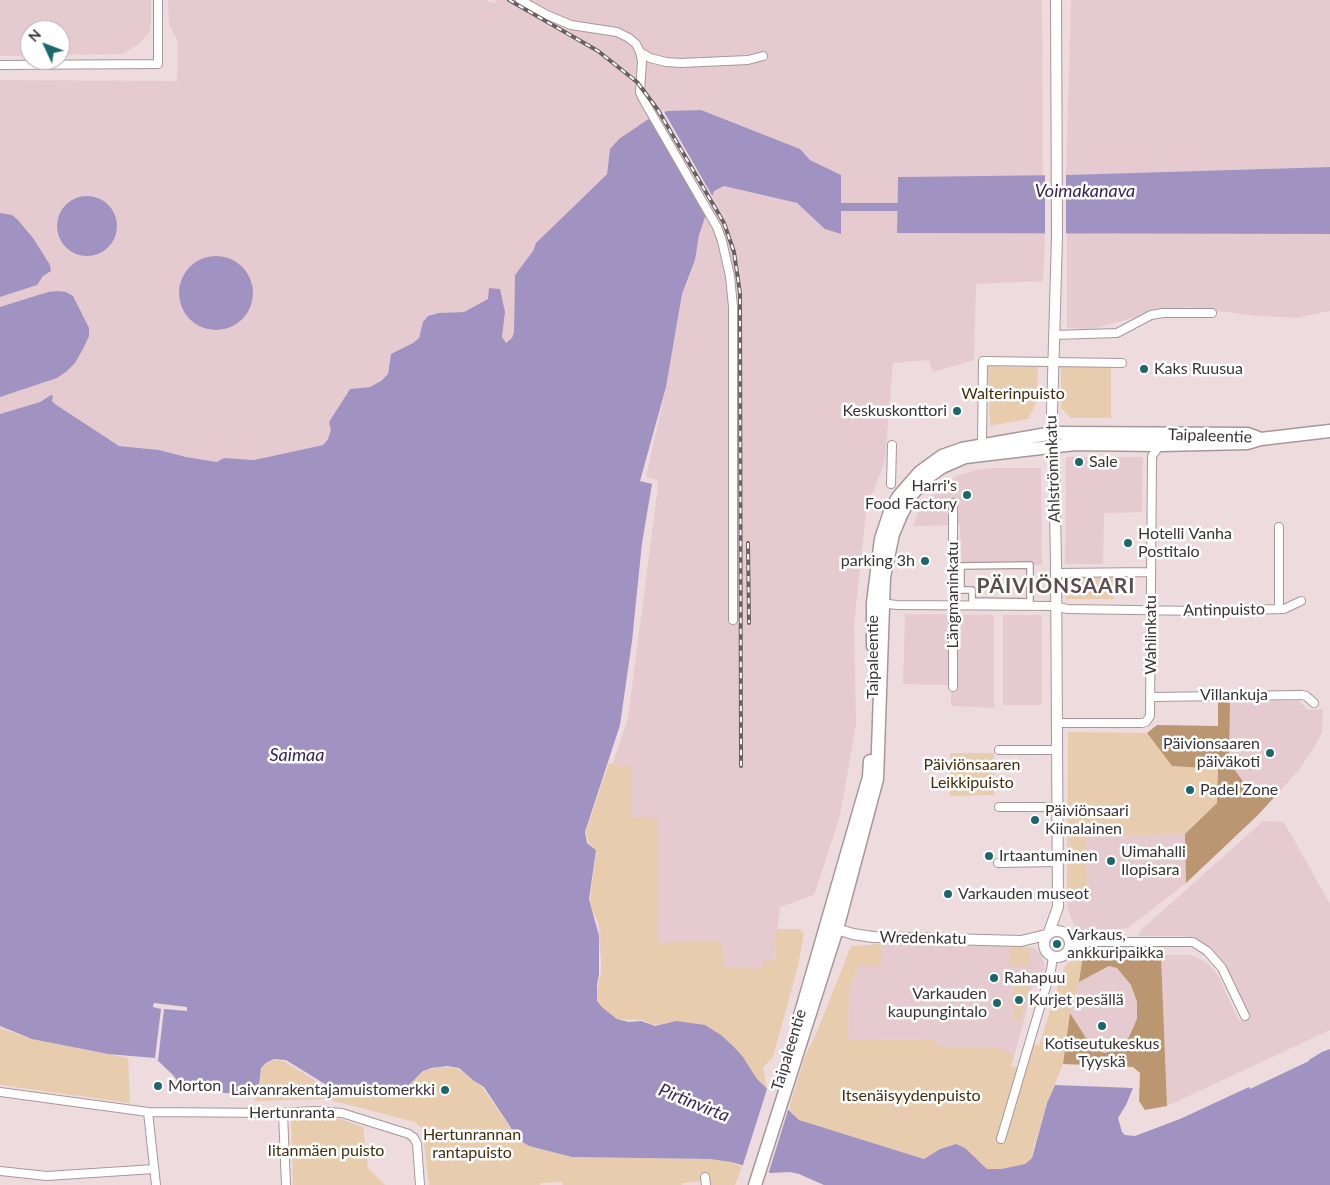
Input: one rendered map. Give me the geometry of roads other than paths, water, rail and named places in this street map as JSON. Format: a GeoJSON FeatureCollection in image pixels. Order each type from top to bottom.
{"type":"FeatureCollection","features":[{"type":"Feature","properties":{"kind":"highway","name":"Taipaleentie"},"geometry":{"type":"LineString","coordinates":[[878,603],[893,534],[912,494],[928,477],[942,467],[965,457],[1075,444],[1247,443],[1261,439],[1330,431]]}},
{"type":"Feature","properties":{"kind":"highway","name":"Taipaleentie"},"geometry":{"type":"LineString","coordinates":[[755,1185],[792,1056],[877,779],[878,603],[881,539],[891,509],[899,496],[920,472],[942,456],[962,449],[1053,433],[1248,434],[1261,439]]}},
{"type":"Feature","properties":{"kind":"highway","name":"Taipaleentie"},"geometry":{"type":"LineString","coordinates":[[746,1185],[792,1056]]}},
{"type":"Feature","properties":{"kind":"street"},"geometry":{"type":"LineString","coordinates":[[0,65],[158,64],[158,0]]}},
{"type":"Feature","properties":{"kind":"street"},"geometry":{"type":"LineString","coordinates":[[520,0],[547,15],[571,25],[617,32],[629,38],[640,52],[650,58],[681,63],[748,60],[763,56]]}},
{"type":"Feature","properties":{"kind":"street","name":"Ahlströminkatu"},"geometry":{"type":"LineString","coordinates":[[1056,0],[1056,236],[1052,413],[1056,573],[1056,807],[1058,907],[1068,939]]}},
{"type":"Feature","properties":{"kind":"street"},"geometry":{"type":"LineString","coordinates":[[640,52],[642,61],[640,92],[717,227],[727,258],[733,307],[733,620]]}},
{"type":"Feature","properties":{"kind":"street"},"geometry":{"type":"LineString","coordinates":[[1053,335],[1118,333],[1151,315],[1163,313],[1212,313]]}},
{"type":"Feature","properties":{"kind":"street"},"geometry":{"type":"LineString","coordinates":[[982,441],[983,361],[1122,363]]}},
{"type":"Feature","properties":{"kind":"street"},"geometry":{"type":"LineString","coordinates":[[892,445],[892,484]]}},
{"type":"Feature","properties":{"kind":"street"},"geometry":{"type":"LineString","coordinates":[[1139,445],[1152,456],[1160,445]]}},
{"type":"Feature","properties":{"kind":"street","name":"Wahlinkatu"},"geometry":{"type":"LineString","coordinates":[[1056,723],[1142,723],[1146,722],[1150,716],[1152,456]]}},
{"type":"Feature","properties":{"kind":"street","name":"Längmaninkatu"},"geometry":{"type":"LineString","coordinates":[[953,504],[953,687]]}},
{"type":"Feature","properties":{"kind":"street"},"geometry":{"type":"LineString","coordinates":[[1279,527],[1279,609]]}},
{"type":"Feature","properties":{"kind":"street"},"geometry":{"type":"LineString","coordinates":[[1030,565],[1030,602],[972,601],[972,590],[961,590],[961,566],[1030,565]]}},
{"type":"Feature","properties":{"kind":"street"},"geometry":{"type":"LineString","coordinates":[[1056,573],[1151,572]]}},
{"type":"Feature","properties":{"kind":"street","name":"Antinpuisto"},"geometry":{"type":"LineString","coordinates":[[878,603],[897,605],[1055,606],[1067,609],[1150,610],[1279,609],[1289,608],[1301,601]]}},
{"type":"Feature","properties":{"kind":"street","name":"Villankuja"},"geometry":{"type":"LineString","coordinates":[[1150,697],[1302,695],[1314,703]]}},
{"type":"Feature","properties":{"kind":"street"},"geometry":{"type":"LineString","coordinates":[[999,750],[1057,750]]}},
{"type":"Feature","properties":{"kind":"street"},"geometry":{"type":"LineString","coordinates":[[999,807],[1056,807]]}},
{"type":"Feature","properties":{"kind":"street"},"geometry":{"type":"LineString","coordinates":[[998,863],[1057,862]]}},
{"type":"Feature","properties":{"kind":"street","name":"Ahlströminkatu"},"geometry":{"type":"LineString","coordinates":[[1048,934],[1058,907]]}},
{"type":"Feature","properties":{"kind":"street","name":"Wredenkatu"},"geometry":{"type":"LineString","coordinates":[[832,927],[872,937],[1021,941],[1040,947],[1049,954]]}},
{"type":"Feature","properties":{"kind":"street"},"geometry":{"type":"LineString","coordinates":[[1001,1139],[1051,970],[1049,954],[1043,943],[1048,934],[1058,930],[1068,939],[1090,942],[1186,941],[1198,944],[1212,955],[1222,968],[1245,1016]]}},
{"type":"Feature","properties":{"kind":"street","name":"Wredenkatu"},"geometry":{"type":"LineString","coordinates":[[1021,941],[1048,934]]}},
{"type":"Feature","properties":{"kind":"street"},"geometry":{"type":"LineString","coordinates":[[1049,954],[1057,957],[1066,954],[1068,939]]}},
{"type":"Feature","properties":{"kind":"street","name":"Hertunranta"},"geometry":{"type":"LineString","coordinates":[[0,1092],[148,1112],[283,1113],[316,1111],[342,1113],[408,1134],[414,1138],[417,1144],[420,1185]]}},
{"type":"Feature","properties":{"kind":"street"},"geometry":{"type":"LineString","coordinates":[[148,1112],[156,1185]]}},
{"type":"Feature","properties":{"kind":"street"},"geometry":{"type":"LineString","coordinates":[[283,1113],[286,1185]]}},
{"type":"Feature","properties":{"kind":"street"},"geometry":{"type":"LineString","coordinates":[[0,1171],[38,1175],[154,1168]]}},
{"type":"Feature","properties":{"kind":"street"},"geometry":{"type":"LineString","coordinates":[[37,1185],[38,1175]]}},
{"type":"Feature","properties":{"kind":"water","name":"Saimaa"},"geometry":{"type":"Polygon","coordinates":[[[701,110],[800,149],[810,160],[841,175],[841,234],[825,229],[797,203],[724,186],[714,191],[699,235],[695,260],[682,294],[666,387],[640,481],[652,484],[642,543],[632,641],[620,725],[585,832],[587,843],[596,850],[589,899],[599,936],[597,1001],[617,1019],[629,1022],[641,1021],[655,1026],[676,1021],[705,1025],[721,1035],[734,1047],[757,1079],[799,1120],[924,1159],[940,1149],[956,1144],[965,1148],[987,1169],[1001,1169],[1025,1164],[1032,1158],[1047,1103],[1055,1085],[1133,1088],[1118,1118],[1122,1132],[1125,1135],[1135,1136],[1180,1119],[1249,1087],[1250,1089],[1330,1049],[1330,1185],[824,1185],[799,1174],[790,1172],[771,1173],[731,1162],[710,1159],[572,1157],[529,1146],[519,1140],[484,1087],[459,1068],[447,1066],[423,1071],[405,1089],[350,1096],[336,1091],[286,1060],[274,1059],[261,1068],[258,1094],[195,1092],[178,1086],[173,1075],[155,1058],[108,1054],[32,1039],[0,1026],[0,414],[40,402],[51,395],[53,396],[52,401],[55,404],[119,446],[159,450],[217,462],[224,458],[254,460],[323,445],[328,439],[331,430],[329,422],[350,389],[370,387],[381,381],[388,374],[391,354],[419,338],[423,322],[428,316],[439,313],[464,312],[488,299],[489,288],[500,289],[505,312],[502,337],[506,343],[512,338],[514,332],[515,275],[533,251],[536,243],[607,174],[610,149],[619,139],[647,120],[667,111],[701,110]]]}},
{"type":"Feature","properties":{"kind":"water"},"geometry":{"type":"Polygon","coordinates":[[[1330,167],[1330,234],[897,233],[898,177],[1066,175],[1330,167]]]}},
{"type":"Feature","properties":{"kind":"water"},"geometry":{"type":"Polygon","coordinates":[[[81,196],[93,196],[104,201],[112,209],[117,220],[115,238],[104,251],[93,256],[81,256],[70,251],[62,243],[57,232],[57,220],[62,209],[70,201],[81,196]]]}},
{"type":"Feature","properties":{"kind":"water"},"geometry":{"type":"Polygon","coordinates":[[[0,213],[12,215],[17,219],[33,238],[50,265],[51,271],[43,276],[37,285],[0,297],[0,213]]]}},
{"type":"Feature","properties":{"kind":"water"},"geometry":{"type":"Polygon","coordinates":[[[209,256],[223,256],[237,262],[247,272],[253,286],[253,300],[247,314],[237,324],[223,330],[209,330],[195,324],[185,314],[179,300],[179,286],[185,272],[195,262],[209,256]]]}},
{"type":"Feature","properties":{"kind":"water"},"geometry":{"type":"Polygon","coordinates":[[[48,292],[66,292],[73,296],[89,328],[89,336],[84,347],[75,363],[57,378],[0,397],[0,307],[48,292]]]}},
{"type":"Feature","properties":{"kind":"waterway","name":"Voimakanava"},"geometry":{"type":"LineString","coordinates":[[841,207],[906,207]]}},
{"type":"Feature","properties":{"kind":"railway"},"geometry":{"type":"LineString","coordinates":[[509,0],[598,51],[637,82],[658,110],[724,223],[734,252],[740,293],[741,766]]}},
{"type":"Feature","properties":{"kind":"railway"},"geometry":{"type":"LineString","coordinates":[[748,543],[749,623]]}},
{"type":"Feature","properties":{"kind":"place","name":"Kaks Ruusua"},"geometry":{"type":"Point","coordinates":[1144,369]}},
{"type":"Feature","properties":{"kind":"place","name":"Keskuskonttori"},"geometry":{"type":"Point","coordinates":[957,411]}},
{"type":"Feature","properties":{"kind":"place","name":"Sale"},"geometry":{"type":"Point","coordinates":[1079,462]}},
{"type":"Feature","properties":{"kind":"place","name":"Harri's Food Factory"},"geometry":{"type":"Point","coordinates":[967,495]}},
{"type":"Feature","properties":{"kind":"place","name":"Hotelli Vanha Postitalo"},"geometry":{"type":"Point","coordinates":[1128,543]}},
{"type":"Feature","properties":{"kind":"place","name":"parking 3h"},"geometry":{"type":"Point","coordinates":[925,561]}},
{"type":"Feature","properties":{"kind":"place","name":"Päivionsaaren päiväkoti"},"geometry":{"type":"Point","coordinates":[1270,753]}},
{"type":"Feature","properties":{"kind":"place","name":"Padel Zone"},"geometry":{"type":"Point","coordinates":[1190,790]}},
{"type":"Feature","properties":{"kind":"place","name":"Päiviönsaari Kiinalainen"},"geometry":{"type":"Point","coordinates":[1035,820]}},
{"type":"Feature","properties":{"kind":"place","name":"Irtaantuminen"},"geometry":{"type":"Point","coordinates":[989,856]}},
{"type":"Feature","properties":{"kind":"place","name":"Uimahalli Ilopisara"},"geometry":{"type":"Point","coordinates":[1111,861]}},
{"type":"Feature","properties":{"kind":"place","name":"Varkauden museot"},"geometry":{"type":"Point","coordinates":[948,894]}},
{"type":"Feature","properties":{"kind":"place","name":"Varkaus, ankkuripaikka"},"geometry":{"type":"Point","coordinates":[1057,944]}},
{"type":"Feature","properties":{"kind":"place","name":"Rahapuu"},"geometry":{"type":"Point","coordinates":[994,978]}},
{"type":"Feature","properties":{"kind":"place","name":"Kurjet pesällä"},"geometry":{"type":"Point","coordinates":[1019,1000]}},
{"type":"Feature","properties":{"kind":"place","name":"Varkauden kaupungintalo"},"geometry":{"type":"Point","coordinates":[997,1003]}},
{"type":"Feature","properties":{"kind":"place","name":"Kotiseutukeskus Tyyskä"},"geometry":{"type":"Point","coordinates":[1102,1026]}},
{"type":"Feature","properties":{"kind":"place","name":"Morton"},"geometry":{"type":"Point","coordinates":[158,1086]}},
{"type":"Feature","properties":{"kind":"place","name":"Laivanrakentajamuistomerkki"},"geometry":{"type":"Point","coordinates":[445,1090]}},
{"type":"Feature","properties":{"kind":"district","name":"PÄIVIÖNSAARI"},"geometry":{"type":"Point","coordinates":[1056,586]}},
{"type":"Feature","properties":{"kind":"park label","name":"Walterinpuisto"},"geometry":{"type":"Point","coordinates":[1013,394]}},
{"type":"Feature","properties":{"kind":"park label","name":"Päiviönsaaren Leikkipuisto"},"geometry":{"type":"Point","coordinates":[972,774]}},
{"type":"Feature","properties":{"kind":"park label","name":"Itsenäisyydenpuisto"},"geometry":{"type":"Point","coordinates":[911,1096]}},
{"type":"Feature","properties":{"kind":"park label","name":"Hertunrannan rantapuisto"},"geometry":{"type":"Point","coordinates":[472,1144]}},
{"type":"Feature","properties":{"kind":"park label","name":"Iitanmäen puisto"},"geometry":{"type":"Point","coordinates":[326,1151]}},
{"type":"Feature","properties":{"kind":"water label","name":"Pirtinvirta"},"geometry":{"type":"Point","coordinates":[694,1103]}}]}
